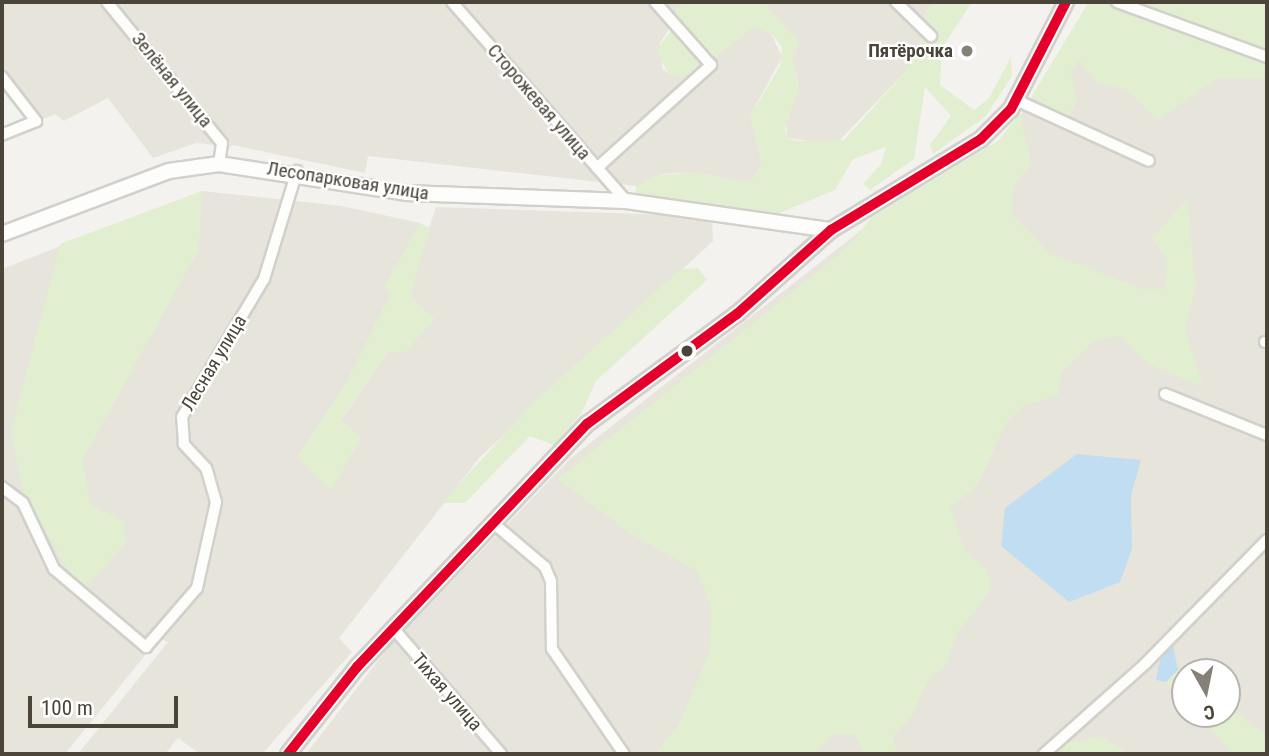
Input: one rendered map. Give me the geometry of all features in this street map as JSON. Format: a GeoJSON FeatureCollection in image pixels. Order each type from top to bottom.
{"type":"FeatureCollection","features":[{"type":"Feature","properties":{"kind":"street","name":"Зелёная улица"},"geometry":{"type":"LineString","coordinates":[[107,2],[222,143],[219,164]]}},
{"type":"Feature","properties":{"kind":"street","name":"Сторожевая улица"},"geometry":{"type":"LineString","coordinates":[[452,2],[626,201]]}},
{"type":"Feature","properties":{"kind":"street"},"geometry":{"type":"LineString","coordinates":[[597,168],[711,65],[655,2]]}},
{"type":"Feature","properties":{"kind":"street"},"geometry":{"type":"LineString","coordinates":[[896,2],[931,36]]}},
{"type":"Feature","properties":{"kind":"street"},"geometry":{"type":"LineString","coordinates":[[288,754],[394,629],[587,424],[737,314],[831,230],[981,139],[1016,100],[1066,2]]}},
{"type":"Feature","properties":{"kind":"street"},"geometry":{"type":"LineString","coordinates":[[1116,2],[1267,57]]}},
{"type":"Feature","properties":{"kind":"street"},"geometry":{"type":"LineString","coordinates":[[2,77],[36,121],[2,135]]}},
{"type":"Feature","properties":{"kind":"street"},"geometry":{"type":"LineString","coordinates":[[1016,100],[1149,161]]}},
{"type":"Feature","properties":{"kind":"street","name":"Лесопарковая улица"},"geometry":{"type":"LineString","coordinates":[[2,234],[158,175],[219,164],[297,172],[406,193],[626,201],[831,230]]}},
{"type":"Feature","properties":{"kind":"street","name":"Лесная улица"},"geometry":{"type":"LineString","coordinates":[[2,487],[23,503],[54,569],[146,647],[197,588],[216,502],[205,468],[184,444],[182,417],[264,279],[297,172]]}},
{"type":"Feature","properties":{"kind":"street"},"geometry":{"type":"LineString","coordinates":[[1165,394],[1267,435]]}},
{"type":"Feature","properties":{"kind":"street"},"geometry":{"type":"LineString","coordinates":[[492,522],[545,567],[551,581],[552,649],[624,754]]}},
{"type":"Feature","properties":{"kind":"street"},"geometry":{"type":"LineString","coordinates":[[1044,754],[1137,670],[1267,540]]}},
{"type":"Feature","properties":{"kind":"street","name":"Тихая улица"},"geometry":{"type":"LineString","coordinates":[[394,629],[501,754]]}},
{"type":"Feature","properties":{"kind":"shaded area"},"geometry":{"type":"Polygon","coordinates":[[[2,2],[686,2],[660,43],[662,68],[669,74],[687,78],[754,26],[771,33],[782,57],[750,116],[762,164],[752,180],[742,182],[694,172],[663,174],[636,186],[368,156],[365,173],[233,145],[218,153],[217,145],[196,143],[153,158],[108,98],[64,121],[55,114],[41,120],[2,69],[2,2]]]}},
{"type":"Feature","properties":{"kind":"shaded area"},"geometry":{"type":"Polygon","coordinates":[[[762,2],[936,2],[926,10],[924,34],[908,69],[836,144],[787,138],[786,119],[799,88],[792,59],[799,42],[762,2]]]}},
{"type":"Feature","properties":{"kind":"shaded area"},"geometry":{"type":"Polygon","coordinates":[[[1089,2],[1267,58],[1267,754],[306,754],[388,648],[571,458],[878,217],[1005,141],[1089,2]]]}},
{"type":"Feature","properties":{"kind":"shaded area"},"geometry":{"type":"Polygon","coordinates":[[[202,191],[342,206],[420,223],[385,288],[392,292],[347,382],[297,458],[340,421],[388,352],[436,207],[672,215],[712,223],[713,241],[480,457],[339,638],[352,652],[262,754],[200,754],[178,738],[165,754],[78,754],[168,642],[159,638],[65,754],[2,754],[2,269],[202,191]]]}},
{"type":"Feature","properties":{"kind":"green space"},"geometry":{"type":"Polygon","coordinates":[[[686,2],[762,2],[799,42],[792,59],[799,89],[785,128],[787,138],[798,141],[844,140],[908,69],[924,34],[926,10],[936,2],[972,2],[942,48],[940,85],[974,110],[989,98],[1011,57],[1012,76],[986,116],[933,154],[930,145],[951,116],[925,87],[914,159],[870,190],[863,184],[881,164],[886,147],[853,159],[835,190],[777,214],[635,195],[636,186],[654,176],[694,172],[742,182],[752,180],[762,164],[750,116],[780,66],[782,47],[771,33],[754,27],[687,78],[669,74],[656,51],[673,28],[676,9],[686,2]]]}},
{"type":"Feature","properties":{"kind":"green space"},"geometry":{"type":"Polygon","coordinates":[[[1089,2],[1267,2],[1267,79],[1218,78],[1157,120],[1127,90],[1096,82],[1079,61],[1071,70],[1077,100],[1068,118],[1032,96],[1089,2]]]}},
{"type":"Feature","properties":{"kind":"green space"},"geometry":{"type":"Polygon","coordinates":[[[1020,113],[1031,163],[1013,188],[1011,213],[1049,253],[1143,289],[1165,289],[1167,258],[1152,239],[1187,199],[1196,288],[1185,328],[1203,387],[1149,364],[1119,336],[1095,340],[1062,372],[1058,395],[1022,407],[1007,422],[977,486],[950,507],[966,552],[986,568],[992,588],[957,634],[946,665],[930,678],[911,717],[892,737],[898,754],[864,754],[855,735],[834,734],[815,754],[655,754],[678,726],[709,653],[711,608],[697,571],[631,534],[558,479],[846,249],[872,217],[998,141],[1020,113]]]}},
{"type":"Feature","properties":{"kind":"green space"},"geometry":{"type":"Polygon","coordinates":[[[202,191],[199,249],[82,461],[91,506],[123,520],[126,543],[86,587],[74,583],[22,488],[11,432],[60,244],[202,191]]]}},
{"type":"Feature","properties":{"kind":"green space"},"geometry":{"type":"Polygon","coordinates":[[[420,223],[430,228],[410,297],[435,318],[406,352],[388,352],[340,420],[361,437],[332,490],[297,458],[347,382],[391,292],[384,288],[420,223]]]}},
{"type":"Feature","properties":{"kind":"green space"},"geometry":{"type":"Polygon","coordinates":[[[698,268],[707,280],[596,381],[581,414],[554,445],[530,436],[465,503],[442,503],[534,402],[681,269],[698,268]]]}},
{"type":"Feature","properties":{"kind":"green space"},"geometry":{"type":"Polygon","coordinates":[[[1241,716],[1267,736],[1267,754],[1233,754],[1210,728],[1241,728],[1241,716]]]}},
{"type":"Feature","properties":{"kind":"green space"},"geometry":{"type":"Polygon","coordinates":[[[1101,736],[1129,754],[1049,754],[1060,745],[1101,736]]]}},
{"type":"Feature","properties":{"kind":"water"},"geometry":{"type":"Polygon","coordinates":[[[1077,454],[1141,460],[1131,495],[1132,549],[1120,582],[1069,602],[1001,546],[1005,508],[1077,454]]]}},
{"type":"Feature","properties":{"kind":"water"},"geometry":{"type":"Polygon","coordinates":[[[1173,646],[1176,658],[1171,658],[1171,677],[1166,682],[1156,680],[1161,655],[1173,646]]]}},
{"type":"Feature","properties":{"kind":"transit line"},"geometry":{"type":"LineString","coordinates":[[288,754],[357,667],[587,424],[737,314],[831,230],[981,139],[1011,109],[1066,2]]}},
{"type":"Feature","properties":{"kind":"place","name":"Пятёрочка"},"geometry":{"type":"Point","coordinates":[967,51]}}]}
